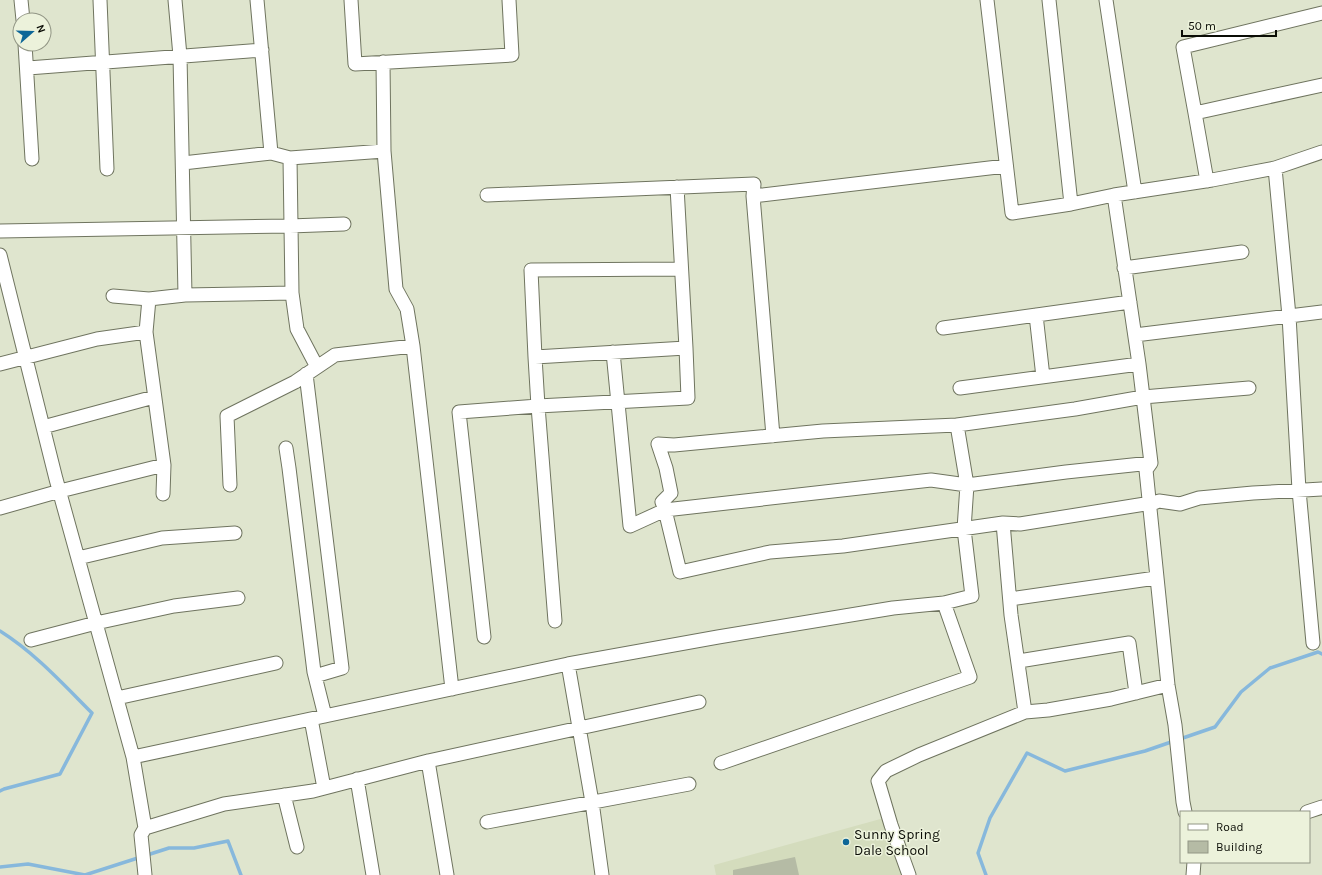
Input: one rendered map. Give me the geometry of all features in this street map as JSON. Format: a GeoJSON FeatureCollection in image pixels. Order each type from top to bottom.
{"type":"FeatureCollection","features":[{"type":"Feature","properties":{"kind":"street"},"geometry":{"type":"LineString","coordinates":[[21,0],[22,12]]}},
{"type":"Feature","properties":{"kind":"street"},"geometry":{"type":"LineString","coordinates":[[100,0],[107,169]]}},
{"type":"Feature","properties":{"kind":"street"},"geometry":{"type":"LineString","coordinates":[[175,0],[180,56],[185,295]]}},
{"type":"Feature","properties":{"kind":"street"},"geometry":{"type":"LineString","coordinates":[[257,0],[271,154]]}},
{"type":"Feature","properties":{"kind":"street"},"geometry":{"type":"LineString","coordinates":[[351,0],[355,64],[512,55],[509,0]]}},
{"type":"Feature","properties":{"kind":"street"},"geometry":{"type":"LineString","coordinates":[[987,0],[1012,213],[1071,204],[1114,195],[1207,181],[1275,168],[1322,152]]}},
{"type":"Feature","properties":{"kind":"street"},"geometry":{"type":"LineString","coordinates":[[1049,0],[1071,204]]}},
{"type":"Feature","properties":{"kind":"street"},"geometry":{"type":"LineString","coordinates":[[1106,0],[1135,192]]}},
{"type":"Feature","properties":{"kind":"street"},"geometry":{"type":"LineString","coordinates":[[1207,181],[1183,47],[1322,13]]}},
{"type":"Feature","properties":{"kind":"street"},"geometry":{"type":"LineString","coordinates":[[28,68],[262,50]]}},
{"type":"Feature","properties":{"kind":"street"},"geometry":{"type":"LineString","coordinates":[[26,52],[32,159]]}},
{"type":"Feature","properties":{"kind":"street"},"geometry":{"type":"LineString","coordinates":[[383,62],[384,151],[396,289],[407,309],[413,346],[452,689]]}},
{"type":"Feature","properties":{"kind":"street"},"geometry":{"type":"LineString","coordinates":[[1195,113],[1322,86]]}},
{"type":"Feature","properties":{"kind":"street"},"geometry":{"type":"LineString","coordinates":[[183,163],[271,154],[290,158],[384,151]]}},
{"type":"Feature","properties":{"kind":"street"},"geometry":{"type":"LineString","coordinates":[[290,158],[292,293],[297,329],[317,366]]}},
{"type":"Feature","properties":{"kind":"street"},"geometry":{"type":"LineString","coordinates":[[753,196],[1006,166]]}},
{"type":"Feature","properties":{"kind":"street"},"geometry":{"type":"LineString","coordinates":[[1275,168],[1288,316],[1299,490],[1313,643]]}},
{"type":"Feature","properties":{"kind":"street"},"geometry":{"type":"LineString","coordinates":[[488,195],[754,184],[753,196],[773,436]]}},
{"type":"Feature","properties":{"kind":"street"},"geometry":{"type":"LineString","coordinates":[[484,636],[459,412],[688,398],[677,187]]}},
{"type":"Feature","properties":{"kind":"street"},"geometry":{"type":"LineString","coordinates":[[1114,195],[1135,335],[1151,463],[1146,470],[1156,578],[1168,685],[1175,725],[1185,811]]}},
{"type":"Feature","properties":{"kind":"street"},"geometry":{"type":"LineString","coordinates":[[0,230],[184,228],[344,224]]}},
{"type":"Feature","properties":{"kind":"street"},"geometry":{"type":"LineString","coordinates":[[1124,268],[1242,252]]}},
{"type":"Feature","properties":{"kind":"street"},"geometry":{"type":"LineString","coordinates":[[0,255],[43,427],[133,757],[143,832],[145,874]]}},
{"type":"Feature","properties":{"kind":"street"},"geometry":{"type":"LineString","coordinates":[[555,621],[534,357],[531,270],[681,269]]}},
{"type":"Feature","properties":{"kind":"street"},"geometry":{"type":"LineString","coordinates":[[113,296],[148,299],[185,295],[292,293]]}},
{"type":"Feature","properties":{"kind":"street"},"geometry":{"type":"LineString","coordinates":[[148,299],[146,332],[164,465],[163,494]]}},
{"type":"Feature","properties":{"kind":"street"},"geometry":{"type":"LineString","coordinates":[[943,328],[1130,302]]}},
{"type":"Feature","properties":{"kind":"street"},"geometry":{"type":"LineString","coordinates":[[1135,335],[1322,312]]}},
{"type":"Feature","properties":{"kind":"street"},"geometry":{"type":"LineString","coordinates":[[1036,315],[1043,377]]}},
{"type":"Feature","properties":{"kind":"street"},"geometry":{"type":"LineString","coordinates":[[0,364],[97,339],[146,332]]}},
{"type":"Feature","properties":{"kind":"street"},"geometry":{"type":"LineString","coordinates":[[230,485],[227,416],[295,382],[334,355],[413,346]]}},
{"type":"Feature","properties":{"kind":"street"},"geometry":{"type":"LineString","coordinates":[[534,357],[686,348]]}},
{"type":"Feature","properties":{"kind":"street"},"geometry":{"type":"LineString","coordinates":[[613,352],[630,526],[665,510],[931,480],[967,486],[1066,472],[1151,463]]}},
{"type":"Feature","properties":{"kind":"street"},"geometry":{"type":"LineString","coordinates":[[960,388],[1139,364]]}},
{"type":"Feature","properties":{"kind":"street"},"geometry":{"type":"LineString","coordinates":[[306,374],[342,668],[315,676]]}},
{"type":"Feature","properties":{"kind":"street"},"geometry":{"type":"LineString","coordinates":[[1249,388],[1143,397],[1074,409],[957,425],[823,431],[674,445],[658,444],[666,468],[671,493],[662,502],[680,572],[770,552],[843,546],[1003,523],[1020,524],[1145,504],[1149,505],[1159,501],[1180,504],[1199,498],[1322,489]]}},
{"type":"Feature","properties":{"kind":"street"},"geometry":{"type":"LineString","coordinates":[[43,427],[154,397]]}},
{"type":"Feature","properties":{"kind":"street"},"geometry":{"type":"LineString","coordinates":[[133,757],[568,664],[718,637],[885,610],[944,603],[972,596],[964,528],[967,486],[957,425]]}},
{"type":"Feature","properties":{"kind":"street"},"geometry":{"type":"LineString","coordinates":[[286,448],[315,676],[325,716]]}},
{"type":"Feature","properties":{"kind":"street"},"geometry":{"type":"LineString","coordinates":[[0,508],[60,491],[164,465]]}},
{"type":"Feature","properties":{"kind":"street"},"geometry":{"type":"LineString","coordinates":[[1003,523],[1010,599],[1026,712]]}},
{"type":"Feature","properties":{"kind":"street"},"geometry":{"type":"LineString","coordinates":[[78,558],[162,538],[235,533]]}},
{"type":"Feature","properties":{"kind":"street"},"geometry":{"type":"LineString","coordinates":[[1010,599],[1156,578]]}},
{"type":"Feature","properties":{"kind":"street"},"geometry":{"type":"LineString","coordinates":[[31,640],[96,623],[174,606],[238,598]]}},
{"type":"Feature","properties":{"kind":"street"},"geometry":{"type":"LineString","coordinates":[[721,763],[970,677],[944,603]]}},
{"type":"Feature","properties":{"kind":"street"},"geometry":{"type":"LineString","coordinates":[[1019,661],[1129,643],[1136,693]]}},
{"type":"Feature","properties":{"kind":"street"},"geometry":{"type":"LineString","coordinates":[[117,698],[276,663]]}},
{"type":"Feature","properties":{"kind":"street"},"geometry":{"type":"LineString","coordinates":[[568,664],[592,802],[602,875]]}},
{"type":"Feature","properties":{"kind":"street"},"geometry":{"type":"LineString","coordinates":[[909,875],[891,825],[878,781],[886,771],[919,755],[1026,712],[1048,710],[1136,693],[1168,685]]}},
{"type":"Feature","properties":{"kind":"street"},"geometry":{"type":"LineString","coordinates":[[143,832],[224,804],[324,788],[428,761],[699,702]]}},
{"type":"Feature","properties":{"kind":"street"},"geometry":{"type":"LineString","coordinates":[[311,719],[324,788]]}},
{"type":"Feature","properties":{"kind":"street"},"geometry":{"type":"LineString","coordinates":[[428,761],[447,875]]}},
{"type":"Feature","properties":{"kind":"street"},"geometry":{"type":"LineString","coordinates":[[357,779],[373,875]]}},
{"type":"Feature","properties":{"kind":"street"},"geometry":{"type":"LineString","coordinates":[[487,822],[689,784]]}},
{"type":"Feature","properties":{"kind":"street"},"geometry":{"type":"LineString","coordinates":[[284,795],[297,847]]}},
{"type":"Feature","properties":{"kind":"street"},"geometry":{"type":"LineString","coordinates":[[1310,811],[1322,807]]}},
{"type":"Feature","properties":{"kind":"street"},"geometry":{"type":"LineString","coordinates":[[1193,875],[1194,863]]}},
{"type":"Feature","properties":{"kind":"shaded area","name":"Sunny Spring Dale School"},"geometry":{"type":"Polygon","coordinates":[[[884,818],[903,875],[716,875],[714,865],[884,818]]]}},
{"type":"Feature","properties":{"kind":"building"},"geometry":{"type":"Polygon","coordinates":[[[795,857],[799,875],[733,875],[733,870],[795,857]]]}},
{"type":"Feature","properties":{"kind":"waterway"},"geometry":{"type":"LineString","coordinates":[[0,631],[37,659],[92,713],[60,774],[0,791]]}},
{"type":"Feature","properties":{"kind":"waterway"},"geometry":{"type":"LineString","coordinates":[[1180,739],[1215,727],[1241,692],[1270,668],[1318,652],[1322,654]]}},
{"type":"Feature","properties":{"kind":"waterway"},"geometry":{"type":"LineString","coordinates":[[986,875],[978,853],[990,818],[1027,753],[1065,771],[1145,751],[1174,741]]}},
{"type":"Feature","properties":{"kind":"waterway"},"geometry":{"type":"LineString","coordinates":[[0,867],[28,864],[85,875],[169,848],[194,848],[228,841],[241,875]]}},
{"type":"Feature","properties":{"kind":"place","name":"Sunny Spring Dale School"},"geometry":{"type":"Point","coordinates":[846,842]}}]}
